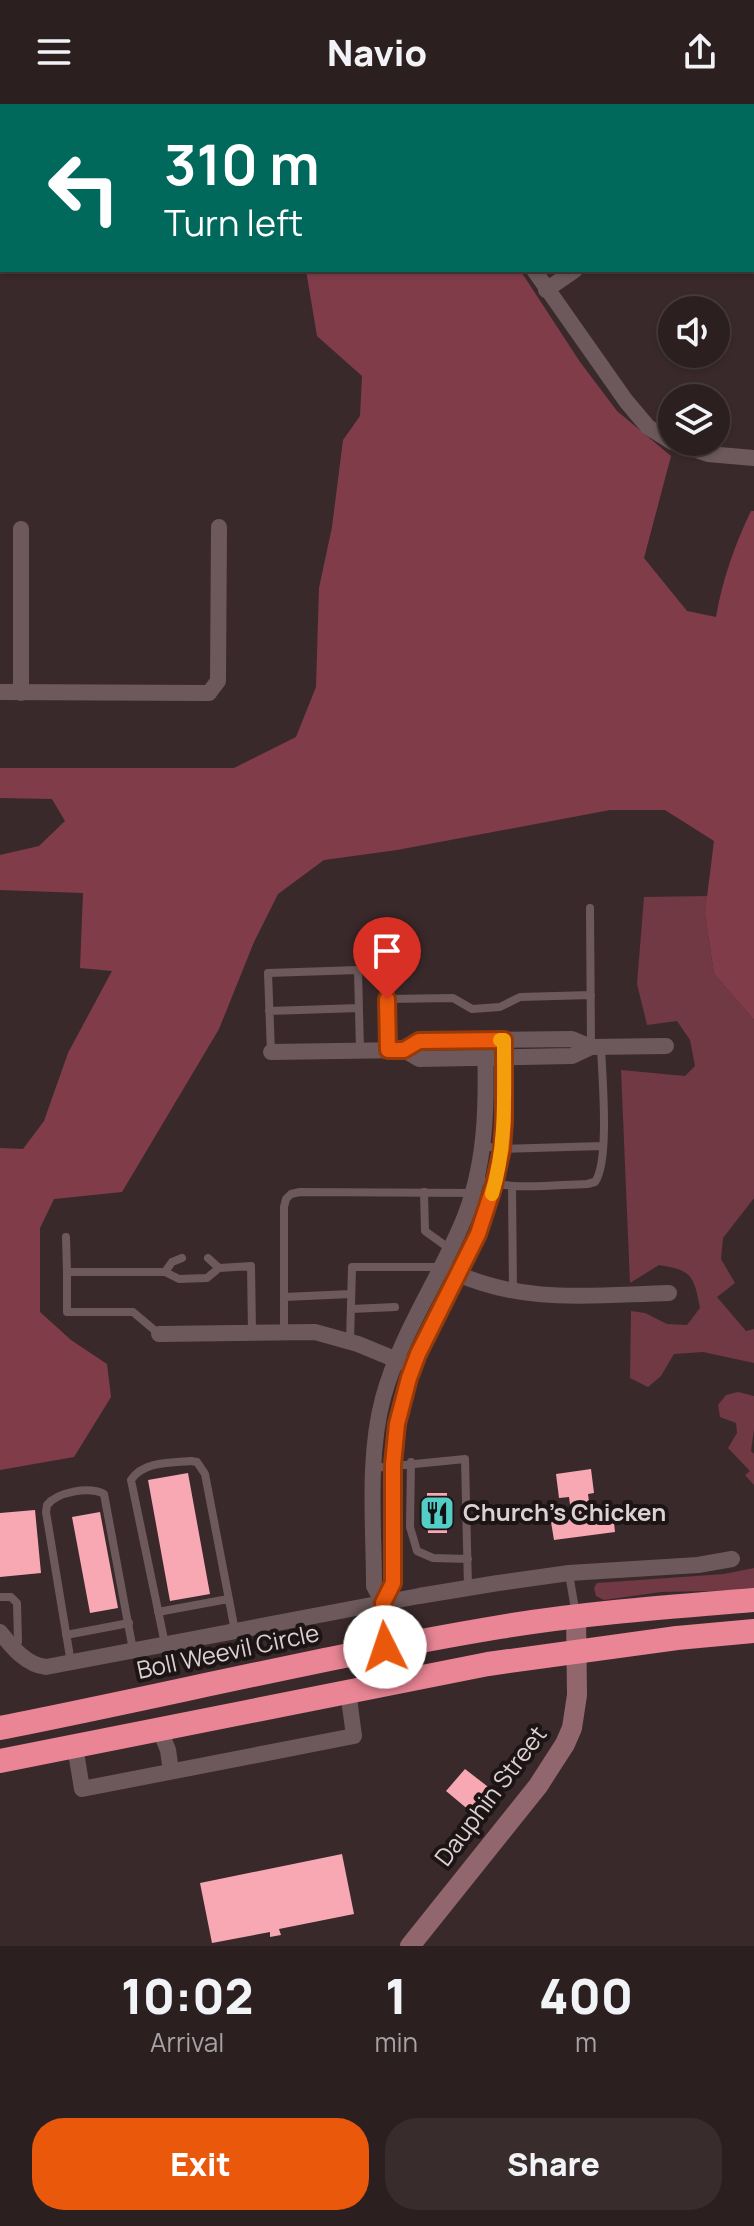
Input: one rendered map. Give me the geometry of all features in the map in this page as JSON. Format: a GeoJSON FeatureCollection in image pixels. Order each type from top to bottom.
{"type":"FeatureCollection","features":[{"type":"Feature","properties":{"kind":"highway","name":"Boll Weevil Circle"},"geometry":{"type":"LineString","coordinates":[[0,1728],[385,1647],[576,1615],[754,1600]]}},
{"type":"Feature","properties":{"kind":"highway"},"geometry":{"type":"LineString","coordinates":[[0,1761],[75,1746],[164,1739],[190,1722],[391,1682],[578,1650],[754,1631]]}},
{"type":"Feature","properties":{"kind":"highway"},"geometry":{"type":"LineString","coordinates":[[164,1739],[164,1704],[187,1689]]}},
{"type":"Feature","properties":{"kind":"highway"},"geometry":{"type":"LineString","coordinates":[[0,1719],[25,1723]]}},
{"type":"Feature","properties":{"kind":"street"},"geometry":{"type":"LineString","coordinates":[[535,272],[648,427],[658,433]]}},
{"type":"Feature","properties":{"kind":"street"},"geometry":{"type":"LineString","coordinates":[[546,290],[572,272]]}},
{"type":"Feature","properties":{"kind":"street"},"geometry":{"type":"LineString","coordinates":[[730,456],[754,458]]}},
{"type":"Feature","properties":{"kind":"street"},"geometry":{"type":"LineString","coordinates":[[0,692],[209,693],[218,681],[219,527]]}},
{"type":"Feature","properties":{"kind":"street"},"geometry":{"type":"LineString","coordinates":[[21,529],[21,693]]}},
{"type":"Feature","properties":{"kind":"street"},"geometry":{"type":"LineString","coordinates":[[396,1050],[419,1059],[486,1057],[504,1048],[572,1039],[596,1047],[666,1046]]}},
{"type":"Feature","properties":{"kind":"street"},"geometry":{"type":"LineString","coordinates":[[271,1052],[396,1050],[419,1041],[485,1040],[504,1048]]}},
{"type":"Feature","properties":{"kind":"street"},"geometry":{"type":"LineString","coordinates":[[391,1682],[385,1647],[383,1603],[374,1586],[374,1468],[378,1422],[396,1359],[450,1249],[475,1186],[484,1146],[485,1040]]}},
{"type":"Feature","properties":{"kind":"street"},"geometry":{"type":"LineString","coordinates":[[383,1603],[393,1583],[393,1464],[401,1405],[413,1367],[478,1234],[494,1185],[502,1149],[504,1048]]}},
{"type":"Feature","properties":{"kind":"street"},"geometry":{"type":"LineString","coordinates":[[440,1267],[498,1290],[546,1296],[669,1293]]}},
{"type":"Feature","properties":{"kind":"street"},"geometry":{"type":"LineString","coordinates":[[159,1334],[315,1332],[413,1367]]}},
{"type":"Feature","properties":{"kind":"street"},"geometry":{"type":"LineString","coordinates":[[0,1632],[13,1648],[35,1666],[46,1667],[469,1588],[569,1573],[698,1565],[732,1559]]}},
{"type":"Feature","properties":{"kind":"street","name":"Dauphin Street"},"geometry":{"type":"LineString","coordinates":[[410,1946],[538,1786],[565,1744],[576,1711],[576,1615]]}},
{"type":"Feature","properties":{"kind":"street"},"geometry":{"type":"LineString","coordinates":[[75,1746],[82,1789],[354,1736],[348,1691]]}},
{"type":"Feature","properties":{"kind":"street"},"geometry":{"type":"LineString","coordinates":[[164,1739],[171,1771]]}},
{"type":"Feature","properties":{"kind":"lane"},"geometry":{"type":"LineString","coordinates":[[284,1331],[284,1207],[291,1194],[424,1192],[475,1186],[595,1182],[599,1175],[602,1146],[591,995],[590,908]]}},
{"type":"Feature","properties":{"kind":"lane"},"geometry":{"type":"LineString","coordinates":[[386,925],[387,999],[396,1050]]}},
{"type":"Feature","properties":{"kind":"lane"},"geometry":{"type":"LineString","coordinates":[[271,1052],[268,973],[358,970],[360,1051]]}},
{"type":"Feature","properties":{"kind":"lane"},"geometry":{"type":"LineString","coordinates":[[387,999],[453,998],[472,1009],[500,1007],[520,997],[591,995]]}},
{"type":"Feature","properties":{"kind":"lane"},"geometry":{"type":"LineString","coordinates":[[269,1011],[359,1008]]}},
{"type":"Feature","properties":{"kind":"lane"},"geometry":{"type":"LineString","coordinates":[[484,1146],[502,1149],[602,1146]]}},
{"type":"Feature","properties":{"kind":"lane"},"geometry":{"type":"LineString","coordinates":[[512,1186],[513,1292]]}},
{"type":"Feature","properties":{"kind":"lane"},"geometry":{"type":"LineString","coordinates":[[424,1192],[425,1231],[450,1249]]}},
{"type":"Feature","properties":{"kind":"lane"},"geometry":{"type":"LineString","coordinates":[[66,1237],[67,1312],[133,1312],[159,1334]]}},
{"type":"Feature","properties":{"kind":"lane"},"geometry":{"type":"LineString","coordinates":[[165,1272],[172,1262],[182,1258]]}},
{"type":"Feature","properties":{"kind":"lane"},"geometry":{"type":"LineString","coordinates":[[208,1258],[219,1268]]}},
{"type":"Feature","properties":{"kind":"lane"},"geometry":{"type":"LineString","coordinates":[[67,1272],[165,1272],[179,1279],[207,1278],[219,1268],[251,1266],[252,1332]]}},
{"type":"Feature","properties":{"kind":"lane"},"geometry":{"type":"LineString","coordinates":[[350,1342],[352,1267],[440,1267]]}},
{"type":"Feature","properties":{"kind":"lane"},"geometry":{"type":"LineString","coordinates":[[284,1297],[351,1294]]}},
{"type":"Feature","properties":{"kind":"lane"},"geometry":{"type":"LineString","coordinates":[[351,1309],[395,1307]]}},
{"type":"Feature","properties":{"kind":"lane"},"geometry":{"type":"LineString","coordinates":[[374,1468],[465,1459],[469,1588]]}},
{"type":"Feature","properties":{"kind":"lane"},"geometry":{"type":"LineString","coordinates":[[165,1644],[131,1480],[137,1471],[145,1467],[191,1461],[197,1462],[205,1474],[235,1631]]}},
{"type":"Feature","properties":{"kind":"lane"},"geometry":{"type":"LineString","coordinates":[[411,1462],[410,1527],[417,1551],[433,1558],[468,1559]]}},
{"type":"Feature","properties":{"kind":"lane"},"geometry":{"type":"LineString","coordinates":[[71,1663],[46,1512],[47,1505],[55,1497],[92,1490],[104,1494],[133,1650]]}},
{"type":"Feature","properties":{"kind":"lane"},"geometry":{"type":"LineString","coordinates":[[569,1573],[576,1615]]}},
{"type":"Feature","properties":{"kind":"lane"},"geometry":{"type":"LineString","coordinates":[[0,1597],[11,1597],[17,1603],[18,1642],[13,1648]]}},
{"type":"Feature","properties":{"kind":"lane"},"geometry":{"type":"LineString","coordinates":[[158,1612],[228,1599]]}},
{"type":"Feature","properties":{"kind":"lane"},"geometry":{"type":"LineString","coordinates":[[66,1635],[129,1623]]}},
{"type":"Feature","properties":{"kind":"shaded area"},"geometry":{"type":"Polygon","coordinates":[[[306,272],[521,272],[580,362],[617,411],[658,445],[658,456],[671,456],[644,558],[687,611],[716,617],[734,550],[751,511],[754,511],[754,1020],[714,974],[705,913],[714,841],[665,810],[610,810],[397,850],[324,860],[278,894],[254,942],[219,1029],[122,1192],[54,1199],[40,1228],[40,1312],[71,1340],[107,1364],[111,1397],[74,1457],[0,1470],[0,1148],[23,1149],[44,1121],[68,1053],[112,971],[80,968],[83,893],[0,890],[0,855],[39,846],[65,821],[52,799],[0,798],[0,768],[234,768],[296,737],[316,687],[319,588],[332,527],[343,440],[360,416],[362,376],[317,336],[306,272]]]}},
{"type":"Feature","properties":{"kind":"shaded area"},"geometry":{"type":"Polygon","coordinates":[[[708,896],[705,913],[714,974],[754,1020],[754,1198],[723,1238],[721,1259],[735,1283],[717,1297],[746,1331],[754,1329],[754,1363],[703,1352],[674,1354],[661,1376],[648,1387],[630,1378],[631,1311],[645,1313],[667,1324],[687,1325],[700,1308],[690,1276],[678,1269],[659,1265],[630,1283],[621,1070],[685,1076],[695,1066],[690,1040],[677,1021],[647,1025],[637,984],[644,897],[708,896]]]}},
{"type":"Feature","properties":{"kind":"shaded area"},"geometry":{"type":"Polygon","coordinates":[[[738,1392],[754,1396],[751,1451],[754,1454],[754,1485],[745,1475],[750,1471],[728,1448],[737,1433],[736,1423],[720,1417],[718,1405],[726,1395],[738,1392]]]}},
{"type":"Feature","properties":{"kind":"shaded area"},"geometry":{"type":"Polygon","coordinates":[[[754,1568],[754,1590],[661,1592],[604,1600],[596,1596],[594,1588],[597,1583],[724,1574],[754,1568]]]}},
{"type":"Feature","properties":{"kind":"building"},"geometry":{"type":"Polygon","coordinates":[[[591,1469],[594,1493],[588,1494],[591,1517],[613,1514],[615,1532],[554,1540],[551,1522],[572,1519],[569,1497],[559,1498],[556,1474],[591,1469]]]}},
{"type":"Feature","properties":{"kind":"building"},"geometry":{"type":"Polygon","coordinates":[[[188,1473],[210,1594],[170,1601],[148,1480],[188,1473]]]}},
{"type":"Feature","properties":{"kind":"building","name":"Church's Chicken"},"geometry":{"type":"Polygon","coordinates":[[[427,1493],[447,1493],[447,1533],[428,1533],[427,1493]]]}},
{"type":"Feature","properties":{"kind":"building"},"geometry":{"type":"Polygon","coordinates":[[[35,1510],[41,1573],[0,1577],[0,1513],[35,1510]]]}},
{"type":"Feature","properties":{"kind":"building"},"geometry":{"type":"Polygon","coordinates":[[[100,1512],[118,1608],[90,1613],[72,1517],[100,1512]]]}},
{"type":"Feature","properties":{"kind":"building"},"geometry":{"type":"Polygon","coordinates":[[[465,1769],[496,1793],[476,1816],[446,1791],[465,1769]]]}},
{"type":"Feature","properties":{"kind":"building"},"geometry":{"type":"Polygon","coordinates":[[[342,1854],[354,1914],[279,1929],[281,1935],[270,1937],[270,1932],[212,1943],[200,1883],[342,1854]]]}},
{"type":"Feature","properties":{"kind":"slow traffic"},"geometry":{"type":"LineString","coordinates":[[492,1194],[499,1169],[504,1121],[504,1040],[500,1040]]}},
{"type":"Feature","properties":{"kind":"place","name":"Church's Chicken"},"geometry":{"type":"Point","coordinates":[437,1513]}},
{"type":"Feature","properties":{"kind":"route"},"geometry":{"type":"LineString","coordinates":[[385,1647],[383,1603],[393,1583],[393,1464],[401,1405],[418,1354],[486,1213],[499,1169],[505,1089],[504,1040],[419,1041],[404,1050],[388,1050],[387,999]]}}]}
